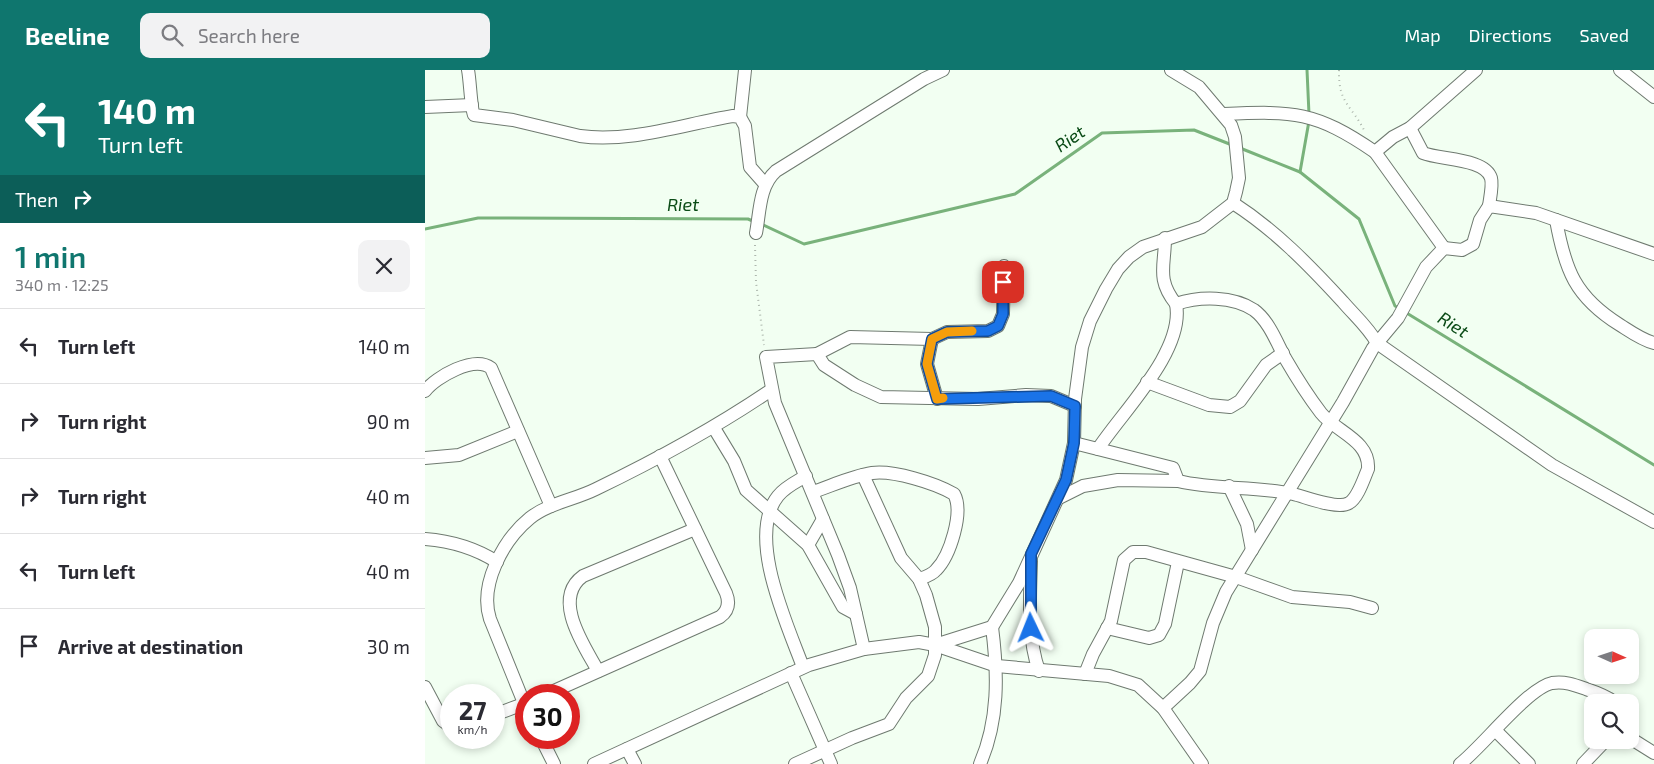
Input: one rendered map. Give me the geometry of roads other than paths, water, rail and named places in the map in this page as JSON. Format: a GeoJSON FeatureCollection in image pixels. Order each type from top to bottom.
{"type":"FeatureCollection","features":[{"type":"Feature","properties":{"kind":"street"},"geometry":{"type":"LineString","coordinates":[[468,70],[473,113],[477,116],[513,120],[592,138],[664,130],[728,116],[739,117]]}},
{"type":"Feature","properties":{"kind":"street"},"geometry":{"type":"LineString","coordinates":[[745,70],[739,117],[745,126],[750,167],[765,184]]}},
{"type":"Feature","properties":{"kind":"street"},"geometry":{"type":"LineString","coordinates":[[756,233],[765,184],[769,177],[783,165],[941,70]]}},
{"type":"Feature","properties":{"kind":"street"},"geometry":{"type":"LineString","coordinates":[[980,764],[989,742],[993,721],[997,666],[992,627],[1019,583],[1059,498],[1069,467],[1074,443],[1077,380],[1086,332],[1106,288],[1118,269],[1129,257],[1143,247],[1202,227],[1233,203],[1239,178],[1235,138],[1231,125],[1224,114],[1199,87],[1171,70]]}},
{"type":"Feature","properties":{"kind":"street"},"geometry":{"type":"LineString","coordinates":[[1375,152],[1393,137],[1410,128],[1475,70]]}},
{"type":"Feature","properties":{"kind":"street"},"geometry":{"type":"LineString","coordinates":[[1620,70],[1654,97]]}},
{"type":"Feature","properties":{"kind":"street"},"geometry":{"type":"LineString","coordinates":[[425,107],[472,105]]}},
{"type":"Feature","properties":{"kind":"street"},"geometry":{"type":"LineString","coordinates":[[1224,114],[1297,113],[1322,121],[1346,132],[1375,152],[1445,248],[1462,250],[1473,244],[1480,220],[1489,206],[1491,178],[1485,168],[1472,162],[1433,157],[1423,153],[1410,128]]}},
{"type":"Feature","properties":{"kind":"street"},"geometry":{"type":"LineString","coordinates":[[1233,203],[1267,226],[1314,270],[1370,330],[1377,343],[1552,465],[1654,522]]}},
{"type":"Feature","properties":{"kind":"street"},"geometry":{"type":"LineString","coordinates":[[1489,206],[1536,213],[1654,254]]}},
{"type":"Feature","properties":{"kind":"street"},"geometry":{"type":"LineString","coordinates":[[1556,220],[1563,258],[1578,287],[1604,315],[1635,335],[1654,343]]}},
{"type":"Feature","properties":{"kind":"street"},"geometry":{"type":"LineString","coordinates":[[1098,449],[1147,382],[1167,350],[1177,319],[1176,304],[1167,292],[1163,280],[1165,238]]}},
{"type":"Feature","properties":{"kind":"street"},"geometry":{"type":"LineString","coordinates":[[1163,708],[1200,671],[1220,603],[1377,343],[1398,318],[1410,299],[1417,280],[1426,267],[1445,248]]}},
{"type":"Feature","properties":{"kind":"street"},"geometry":{"type":"LineString","coordinates":[[864,649],[847,580],[771,390],[766,357],[817,354],[850,337],[932,339],[947,332],[988,331],[998,326],[1003,314],[1003,266]]}},
{"type":"Feature","properties":{"kind":"street"},"geometry":{"type":"LineString","coordinates":[[1059,498],[1083,486],[1117,480],[1178,481],[1201,486],[1229,486],[1287,493],[1327,503],[1343,504],[1349,503],[1356,493],[1368,469],[1366,456],[1355,440],[1330,422],[1309,395],[1263,319],[1250,308],[1205,298],[1176,304]]}},
{"type":"Feature","properties":{"kind":"street"},"geometry":{"type":"LineString","coordinates":[[932,339],[927,364],[937,399]]}},
{"type":"Feature","properties":{"kind":"street"},"geometry":{"type":"LineString","coordinates":[[1147,382],[1209,405],[1230,407],[1236,405],[1266,365],[1283,353]]}},
{"type":"Feature","properties":{"kind":"street"},"geometry":{"type":"LineString","coordinates":[[817,354],[825,365],[855,385],[885,397],[937,399],[1051,396],[1075,406]]}},
{"type":"Feature","properties":{"kind":"street"},"geometry":{"type":"LineString","coordinates":[[425,391],[439,378],[457,369],[472,364],[487,365],[495,374],[551,506]]}},
{"type":"Feature","properties":{"kind":"street"},"geometry":{"type":"LineString","coordinates":[[517,684],[487,610],[487,591],[497,562],[520,528],[533,516],[551,506],[595,489],[713,428],[771,390]]}},
{"type":"Feature","properties":{"kind":"street"},"geometry":{"type":"LineString","coordinates":[[713,428],[734,461],[746,490],[808,545],[843,607],[856,614]]}},
{"type":"Feature","properties":{"kind":"street"},"geometry":{"type":"LineString","coordinates":[[425,458],[459,455],[518,431]]}},
{"type":"Feature","properties":{"kind":"street"},"geometry":{"type":"LineString","coordinates":[[1074,443],[1173,468],[1178,481]]}},
{"type":"Feature","properties":{"kind":"street"},"geometry":{"type":"LineString","coordinates":[[569,684],[720,617],[726,611],[728,597],[660,456]]}},
{"type":"Feature","properties":{"kind":"street"},"geometry":{"type":"LineString","coordinates":[[813,492],[863,475],[885,473],[914,479],[949,491],[956,498],[957,512],[951,544],[938,568],[919,580]]}},
{"type":"Feature","properties":{"kind":"street"},"geometry":{"type":"LineString","coordinates":[[795,764],[881,728],[894,719],[906,698],[927,676],[934,660],[935,645],[932,616],[919,580],[901,558],[863,475]]}},
{"type":"Feature","properties":{"kind":"street"},"geometry":{"type":"LineString","coordinates":[[803,667],[767,559],[765,537],[769,512],[782,491],[806,476]]}},
{"type":"Feature","properties":{"kind":"street"},"geometry":{"type":"LineString","coordinates":[[1229,486],[1247,524],[1252,550]]}},
{"type":"Feature","properties":{"kind":"street"},"geometry":{"type":"LineString","coordinates":[[808,545],[823,519]]}},
{"type":"Feature","properties":{"kind":"street"},"geometry":{"type":"LineString","coordinates":[[598,671],[570,612],[570,600],[577,581],[583,576],[695,529]]}},
{"type":"Feature","properties":{"kind":"street"},"geometry":{"type":"LineString","coordinates":[[425,539],[459,545],[480,552],[497,562]]}},
{"type":"Feature","properties":{"kind":"street"},"geometry":{"type":"LineString","coordinates":[[1085,674],[1107,628],[1122,565],[1126,557],[1139,551],[1236,577],[1292,597],[1350,602],[1372,608]]}},
{"type":"Feature","properties":{"kind":"street"},"geometry":{"type":"LineString","coordinates":[[1031,554],[1030,613],[1034,656],[1039,671]]}},
{"type":"Feature","properties":{"kind":"street"},"geometry":{"type":"LineString","coordinates":[[1107,628],[1149,638],[1159,635],[1165,624],[1178,562]]}},
{"type":"Feature","properties":{"kind":"street"},"geometry":{"type":"LineString","coordinates":[[935,645],[992,627]]}},
{"type":"Feature","properties":{"kind":"street"},"geometry":{"type":"LineString","coordinates":[[594,764],[803,667],[864,649],[919,642],[935,645],[997,666],[1109,676],[1138,685],[1163,708],[1202,764]]}},
{"type":"Feature","properties":{"kind":"street"},"geometry":{"type":"LineString","coordinates":[[791,672],[831,764]]}},
{"type":"Feature","properties":{"kind":"street"},"geometry":{"type":"LineString","coordinates":[[1460,764],[1496,731],[1521,704],[1551,683],[1576,684],[1597,694]]}},
{"type":"Feature","properties":{"kind":"street"},"geometry":{"type":"LineString","coordinates":[[425,687],[440,715]]}},
{"type":"Feature","properties":{"kind":"street"},"geometry":{"type":"LineString","coordinates":[[1496,731],[1529,764]]}},
{"type":"Feature","properties":{"kind":"street"},"geometry":{"type":"LineString","coordinates":[[1639,744],[1654,753]]}},
{"type":"Feature","properties":{"kind":"street"},"geometry":{"type":"LineString","coordinates":[[546,749],[554,764]]}},
{"type":"Feature","properties":{"kind":"street"},"geometry":{"type":"LineString","coordinates":[[627,749],[635,764]]}},
{"type":"Feature","properties":{"kind":"street"},"geometry":{"type":"LineString","coordinates":[[1583,764],[1597,749]]}},
{"type":"Feature","properties":{"kind":"waterway"},"geometry":{"type":"LineString","coordinates":[[1307,70],[1309,114]]}},
{"type":"Feature","properties":{"kind":"waterway"},"geometry":{"type":"LineString","coordinates":[[1300,172],[1309,121]]}},
{"type":"Feature","properties":{"kind":"waterway","name":"Riet"},"geometry":{"type":"LineString","coordinates":[[761,224],[804,244],[1015,194],[1102,133],[1194,130],[1232,145]]}},
{"type":"Feature","properties":{"kind":"waterway","name":"Riet"},"geometry":{"type":"LineString","coordinates":[[1240,148],[1300,172],[1359,219],[1395,306],[1399,308]]}},
{"type":"Feature","properties":{"kind":"waterway","name":"Riet"},"geometry":{"type":"LineString","coordinates":[[425,229],[478,218],[748,219],[755,222]]}},
{"type":"Feature","properties":{"kind":"waterway","name":"Riet"},"geometry":{"type":"LineString","coordinates":[[1405,312],[1654,465]]}}]}
